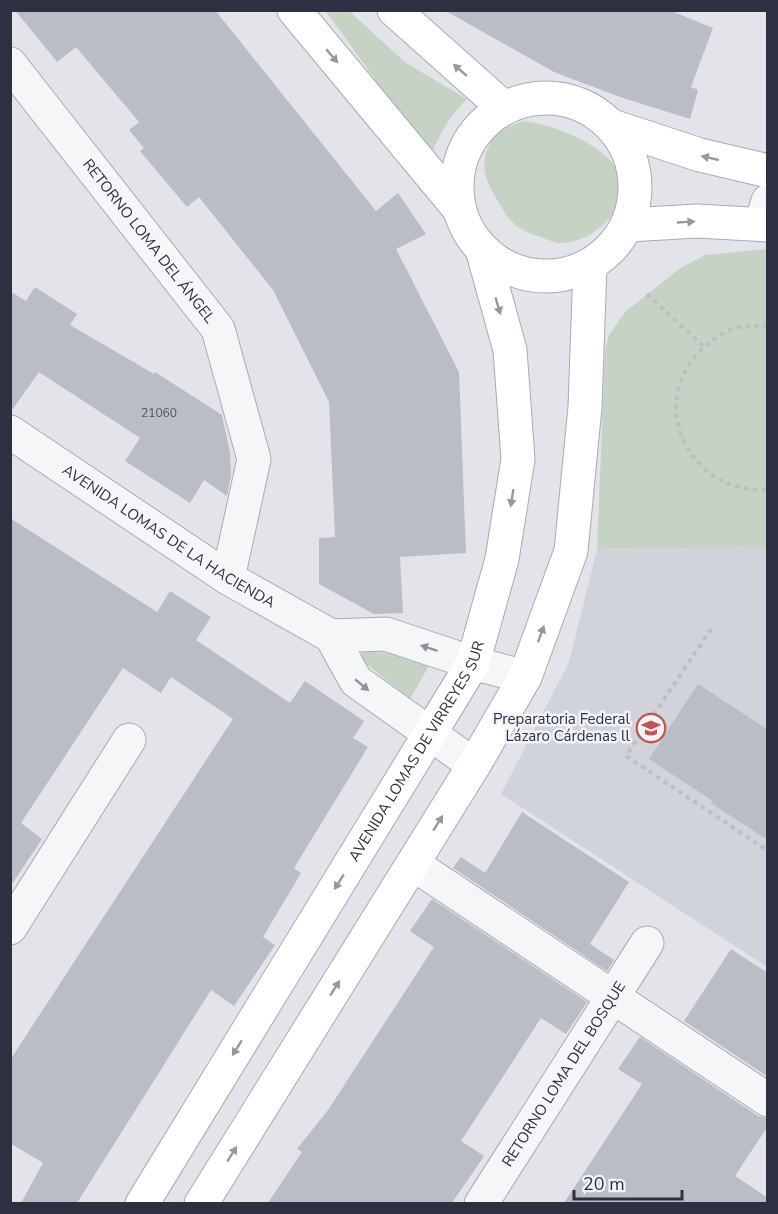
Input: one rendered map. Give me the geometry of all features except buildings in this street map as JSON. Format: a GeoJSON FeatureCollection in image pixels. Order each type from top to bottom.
{"type":"FeatureCollection","features":[{"type":"Feature","properties":{"kind":"street"},"geometry":{"type":"LineString","coordinates":[[294,10],[460,210]]}},
{"type":"Feature","properties":{"kind":"street"},"geometry":{"type":"LineString","coordinates":[[394,10],[504,108]]}},
{"type":"Feature","properties":{"kind":"street","name":"RETORNO LOMA DEL ÁNGEL"},"geometry":{"type":"LineString","coordinates":[[10,63],[218,329],[254,459],[228,578]]}},
{"type":"Feature","properties":{"kind":"street"},"geometry":{"type":"LineString","coordinates":[[612,126],[635,174],[628,225],[612,248],[590,266],[562,275],[533,276],[505,267],[482,249],[468,231],[460,210],[457,186],[460,163],[470,141],[485,122],[504,108],[532,99],[562,99],[590,108],[612,126],[700,155],[768,171]]}},
{"type":"Feature","properties":{"kind":"street"},"geometry":{"type":"LineString","coordinates":[[628,225],[765,217]]}},
{"type":"Feature","properties":{"kind":"street","name":"AVENIDA LOMAS DE VIRREYES SUR"},"geometry":{"type":"LineString","coordinates":[[142,1203],[473,663],[502,560],[518,459],[510,350],[482,249]]}},
{"type":"Feature","properties":{"kind":"street"},"geometry":{"type":"LineString","coordinates":[[201,1203],[474,765],[525,677],[571,551],[585,407],[590,266]]}},
{"type":"Feature","properties":{"kind":"street","name":"AVENIDA LOMAS DE LA HACIENDA"},"geometry":{"type":"LineString","coordinates":[[10,432],[228,578],[331,636]]}},
{"type":"Feature","properties":{"kind":"street"},"geometry":{"type":"LineString","coordinates":[[474,765],[356,681],[331,636],[386,634],[473,663],[525,677]]}},
{"type":"Feature","properties":{"kind":"street"},"geometry":{"type":"LineString","coordinates":[[10,928],[129,740]]}},
{"type":"Feature","properties":{"kind":"street"},"geometry":{"type":"LineString","coordinates":[[413,864],[768,1101]]}},
{"type":"Feature","properties":{"kind":"street","name":"RETORNO LOMA DEL BOSQUE"},"geometry":{"type":"LineString","coordinates":[[481,1203],[647,943]]}},
{"type":"Feature","properties":{"kind":"path"},"geometry":{"type":"LineString","coordinates":[[647,294],[704,347]]}},
{"type":"Feature","properties":{"kind":"path"},"geometry":{"type":"LineString","coordinates":[[768,325],[740,327],[714,338],[693,357],[680,380],[676,406],[680,432],[691,456],[710,474],[733,486],[768,489]]}},
{"type":"Feature","properties":{"kind":"path"},"geometry":{"type":"LineString","coordinates":[[711,629],[626,756],[768,851]]}},
{"type":"Feature","properties":{"kind":"shaded area","name":"Preparatoria Federal Lázaro Cárdenas ll"},"geometry":{"type":"Polygon","coordinates":[[[767,547],[767,967],[501,794],[569,662],[597,549],[767,547]]]}},
{"type":"Feature","properties":{"kind":"green space"},"geometry":{"type":"Polygon","coordinates":[[[326,11],[349,11],[406,63],[467,99],[445,126],[430,157],[326,11]]]}},
{"type":"Feature","properties":{"kind":"green space"},"geometry":{"type":"Polygon","coordinates":[[[523,121],[551,127],[583,140],[609,159],[618,171],[622,184],[617,207],[611,217],[592,233],[581,239],[558,243],[523,230],[506,214],[486,178],[485,157],[496,132],[523,121]]]}},
{"type":"Feature","properties":{"kind":"green space"},"geometry":{"type":"Polygon","coordinates":[[[767,249],[767,547],[597,549],[605,351],[609,335],[625,312],[679,269],[705,255],[767,249]]]}},
{"type":"Feature","properties":{"kind":"green space"},"geometry":{"type":"Polygon","coordinates":[[[363,651],[434,657],[410,699],[360,659],[363,651]]]}},
{"type":"Feature","properties":{"kind":"place","name":"Preparatoria Federal Lázaro Cárdenas ll"},"geometry":{"type":"Point","coordinates":[651,728]}}]}
